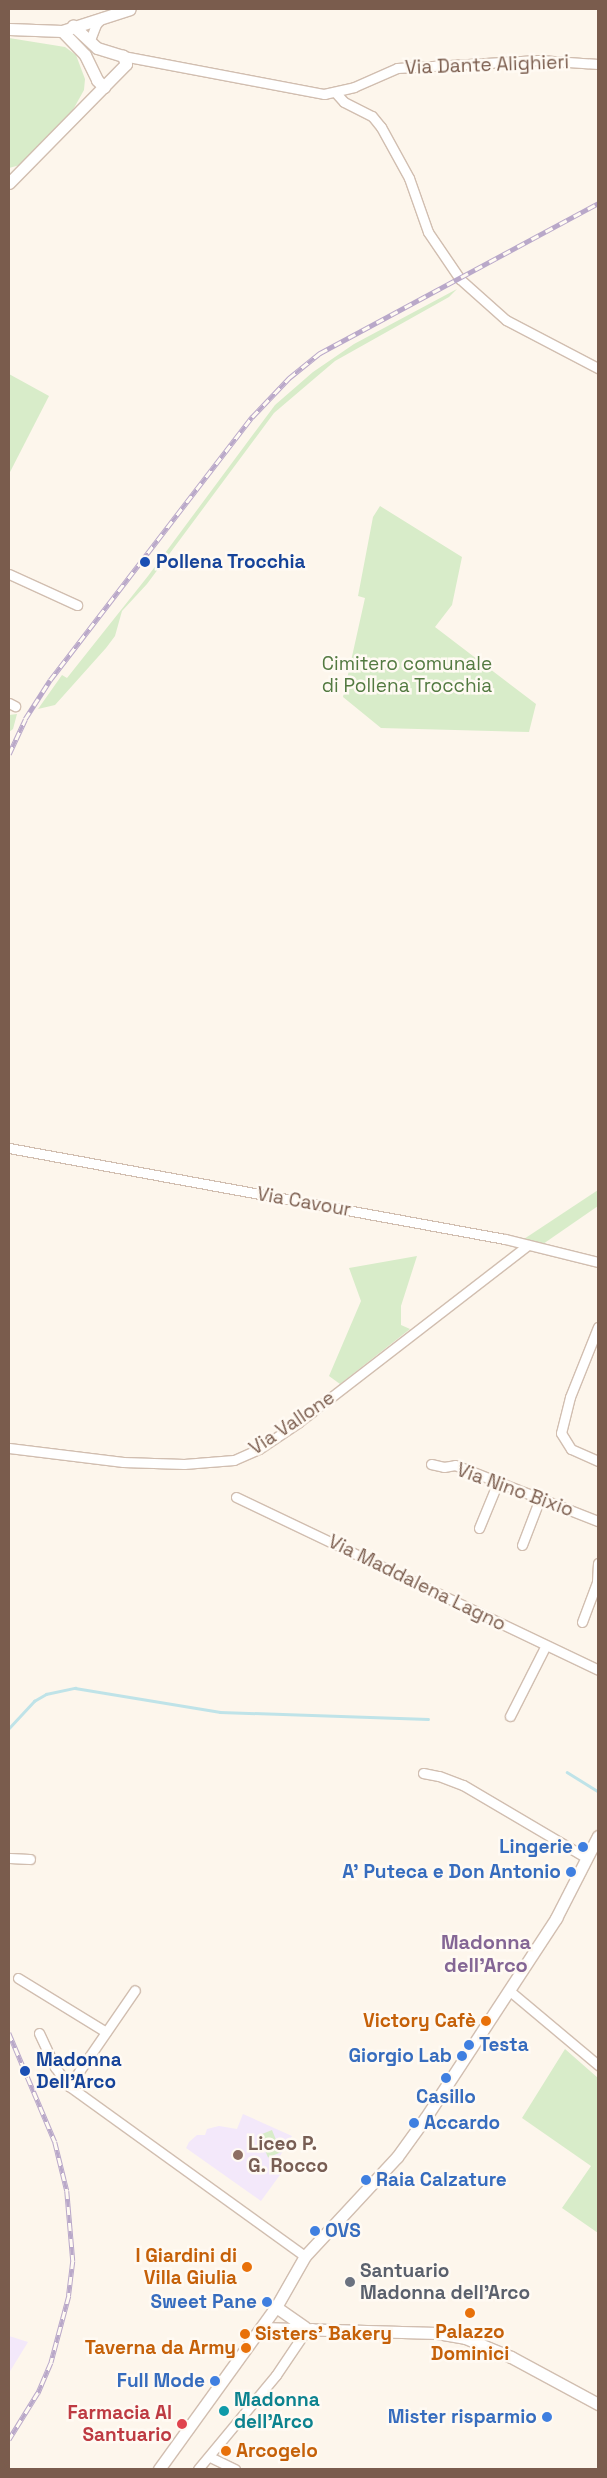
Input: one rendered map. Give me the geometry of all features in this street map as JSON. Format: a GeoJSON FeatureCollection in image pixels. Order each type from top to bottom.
{"type":"FeatureCollection","features":[{"type":"Feature","properties":{"kind":"street"},"geometry":{"type":"LineString","coordinates":[[9,29],[62,31],[130,9]]}},
{"type":"Feature","properties":{"kind":"street"},"geometry":{"type":"LineString","coordinates":[[90,40],[96,24],[104,17]]}},
{"type":"Feature","properties":{"kind":"street"},"geometry":{"type":"LineString","coordinates":[[9,183],[104,87],[124,60],[101,50],[74,26]]}},
{"type":"Feature","properties":{"kind":"street"},"geometry":{"type":"LineString","coordinates":[[62,31],[85,55],[97,80],[104,87]]}},
{"type":"Feature","properties":{"kind":"street","name":"Via Dante Alighieri"},"geometry":{"type":"LineString","coordinates":[[124,60],[144,58],[324,94],[335,92],[397,68],[539,60],[598,64]]}},
{"type":"Feature","properties":{"kind":"street"},"geometry":{"type":"LineString","coordinates":[[335,92],[344,102],[372,116],[381,128],[409,178],[428,232],[460,279],[506,320],[598,368]]}},
{"type":"Feature","properties":{"kind":"street"},"geometry":{"type":"LineString","coordinates":[[9,574],[77,605]]}},
{"type":"Feature","properties":{"kind":"street","name":"Via Cavour"},"geometry":{"type":"LineString","coordinates":[[9,1148],[528,1245],[598,1262]]}},
{"type":"Feature","properties":{"kind":"street","name":"Via Vallone"},"geometry":{"type":"LineString","coordinates":[[9,1448],[123,1462],[192,1464],[234,1460],[259,1449],[299,1422],[528,1245]]}},
{"type":"Feature","properties":{"kind":"street"},"geometry":{"type":"LineString","coordinates":[[598,1327],[570,1397],[561,1433],[571,1449],[598,1461]]}},
{"type":"Feature","properties":{"kind":"street","name":"Via Nino Bixio"},"geometry":{"type":"LineString","coordinates":[[431,1464],[444,1467],[455,1465],[598,1521]]}},
{"type":"Feature","properties":{"kind":"street"},"geometry":{"type":"LineString","coordinates":[[479,1528],[498,1482]]}},
{"type":"Feature","properties":{"kind":"street","name":"Via Maddalena Lagno"},"geometry":{"type":"LineString","coordinates":[[236,1497],[414,1580],[546,1647],[598,1670]]}},
{"type":"Feature","properties":{"kind":"street"},"geometry":{"type":"LineString","coordinates":[[522,1545],[540,1498]]}},
{"type":"Feature","properties":{"kind":"street"},"geometry":{"type":"LineString","coordinates":[[582,1622],[597,1582],[598,1563]]}},
{"type":"Feature","properties":{"kind":"street"},"geometry":{"type":"LineString","coordinates":[[510,1716],[546,1647]]}},
{"type":"Feature","properties":{"kind":"street"},"geometry":{"type":"LineString","coordinates":[[423,1774],[439,1776],[463,1785],[521,1822],[587,1858]]}},
{"type":"Feature","properties":{"kind":"street"},"geometry":{"type":"LineString","coordinates":[[159,2469],[276,2307],[305,2256],[397,2157],[510,1992],[556,1918],[598,1836]]}},
{"type":"Feature","properties":{"kind":"street"},"geometry":{"type":"LineString","coordinates":[[9,1858],[30,1859]]}},
{"type":"Feature","properties":{"kind":"street"},"geometry":{"type":"LineString","coordinates":[[18,1978],[106,2032]]}},
{"type":"Feature","properties":{"kind":"street"},"geometry":{"type":"LineString","coordinates":[[69,2086],[135,1990]]}},
{"type":"Feature","properties":{"kind":"street"},"geometry":{"type":"LineString","coordinates":[[510,1992],[598,2065]]}},
{"type":"Feature","properties":{"kind":"street"},"geometry":{"type":"LineString","coordinates":[[39,2033],[55,2067],[69,2086],[305,2256]]}},
{"type":"Feature","properties":{"kind":"street"},"geometry":{"type":"LineString","coordinates":[[276,2307],[309,2328]]}},
{"type":"Feature","properties":{"kind":"street"},"geometry":{"type":"LineString","coordinates":[[261,2328],[437,2333],[465,2338],[511,2357],[598,2404]]}},
{"type":"Feature","properties":{"kind":"street"},"geometry":{"type":"LineString","coordinates":[[198,2469],[210,2457],[276,2375],[309,2328]]}},
{"type":"Feature","properties":{"kind":"street"},"geometry":{"type":"LineString","coordinates":[[210,2457],[235,2469]]}},
{"type":"Feature","properties":{"kind":"shaded area","name":"Liceo P. G. Rocco"},"geometry":{"type":"Polygon","coordinates":[[[243,2114],[292,2136],[277,2161],[285,2168],[261,2201],[186,2148],[189,2142],[197,2135],[205,2135],[207,2129],[219,2126],[237,2129],[243,2114]]]}},
{"type":"Feature","properties":{"kind":"shaded area"},"geometry":{"type":"Polygon","coordinates":[[[9,2336],[28,2342],[9,2373],[9,2336]]]}},
{"type":"Feature","properties":{"kind":"green space"},"geometry":{"type":"Polygon","coordinates":[[[9,38],[65,47],[76,55],[85,79],[84,90],[69,117],[20,165],[9,168],[9,38]]]}},
{"type":"Feature","properties":{"kind":"green space"},"geometry":{"type":"Polygon","coordinates":[[[457,289],[449,297],[335,361],[274,413],[147,584],[122,611],[115,636],[106,648],[55,705],[38,709],[62,675],[67,678],[148,576],[275,405],[313,372],[354,344],[457,289]]]}},
{"type":"Feature","properties":{"kind":"green space"},"geometry":{"type":"Polygon","coordinates":[[[9,374],[49,396],[9,474],[9,374]]]}},
{"type":"Feature","properties":{"kind":"green space","name":"Cimitero comunale di Pollena Trocchia"},"geometry":{"type":"Polygon","coordinates":[[[380,506],[462,557],[452,605],[435,627],[536,704],[529,732],[381,728],[343,697],[365,598],[358,596],[373,517],[380,506]]]}},
{"type":"Feature","properties":{"kind":"green space"},"geometry":{"type":"Polygon","coordinates":[[[17,714],[13,729],[9,732],[9,715],[17,714]]]}},
{"type":"Feature","properties":{"kind":"green space"},"geometry":{"type":"Polygon","coordinates":[[[598,1190],[598,1206],[543,1244],[524,1239],[598,1190]]]}},
{"type":"Feature","properties":{"kind":"green space"},"geometry":{"type":"Polygon","coordinates":[[[417,1256],[401,1306],[401,1325],[410,1329],[340,1384],[329,1376],[361,1301],[349,1268],[417,1256]]]}},
{"type":"Feature","properties":{"kind":"green space"},"geometry":{"type":"Polygon","coordinates":[[[565,2049],[598,2078],[598,2233],[562,2208],[591,2166],[522,2118],[565,2049]]]}},
{"type":"Feature","properties":{"kind":"green space"},"geometry":{"type":"Polygon","coordinates":[[[272,2130],[281,2152],[268,2157],[259,2135],[272,2130]]]}},
{"type":"Feature","properties":{"kind":"waterway"},"geometry":{"type":"LineString","coordinates":[[9,1728],[34,1701],[46,1694],[75,1688],[220,1712],[428,1719]]}},
{"type":"Feature","properties":{"kind":"waterway"},"geometry":{"type":"LineString","coordinates":[[567,1772],[598,1791]]}},
{"type":"Feature","properties":{"kind":"railway"},"geometry":{"type":"LineString","coordinates":[[9,754],[25,719],[50,680],[252,417],[289,378],[320,353],[598,203]]}},
{"type":"Feature","properties":{"kind":"railway"},"geometry":{"type":"LineString","coordinates":[[9,2033],[55,2142],[67,2191],[73,2261],[69,2296],[51,2363],[38,2393],[9,2440]]}},
{"type":"Feature","properties":{"kind":"place","name":"Pollena Trocchia"},"geometry":{"type":"Point","coordinates":[145,562]}},
{"type":"Feature","properties":{"kind":"place","name":"Lingerie"},"geometry":{"type":"Point","coordinates":[583,1847]}},
{"type":"Feature","properties":{"kind":"place","name":"A' Puteca e Don Antonio"},"geometry":{"type":"Point","coordinates":[571,1872]}},
{"type":"Feature","properties":{"kind":"place","name":"Victory Cafè"},"geometry":{"type":"Point","coordinates":[486,2021]}},
{"type":"Feature","properties":{"kind":"place","name":"Testa"},"geometry":{"type":"Point","coordinates":[469,2045]}},
{"type":"Feature","properties":{"kind":"place","name":"Giorgio Lab"},"geometry":{"type":"Point","coordinates":[462,2056]}},
{"type":"Feature","properties":{"kind":"place","name":"Madonna Dell'Arco"},"geometry":{"type":"Point","coordinates":[25,2071]}},
{"type":"Feature","properties":{"kind":"place","name":"Casillo"},"geometry":{"type":"Point","coordinates":[446,2078]}},
{"type":"Feature","properties":{"kind":"place","name":"Accardo"},"geometry":{"type":"Point","coordinates":[414,2123]}},
{"type":"Feature","properties":{"kind":"place","name":"Liceo P. G. Rocco"},"geometry":{"type":"Point","coordinates":[238,2155]}},
{"type":"Feature","properties":{"kind":"place","name":"Raia Calzature"},"geometry":{"type":"Point","coordinates":[366,2180]}},
{"type":"Feature","properties":{"kind":"place","name":"OVS"},"geometry":{"type":"Point","coordinates":[315,2231]}},
{"type":"Feature","properties":{"kind":"place","name":"I Giardini di Villa Giulia"},"geometry":{"type":"Point","coordinates":[247,2267]}},
{"type":"Feature","properties":{"kind":"place","name":"Santuario Madonna dell'Arco"},"geometry":{"type":"Point","coordinates":[350,2282]}},
{"type":"Feature","properties":{"kind":"place","name":"Sweet Pane"},"geometry":{"type":"Point","coordinates":[267,2302]}},
{"type":"Feature","properties":{"kind":"place","name":"Palazzo Dominici"},"geometry":{"type":"Point","coordinates":[470,2313]}},
{"type":"Feature","properties":{"kind":"place","name":"Sisters' Bakery"},"geometry":{"type":"Point","coordinates":[245,2334]}},
{"type":"Feature","properties":{"kind":"place","name":"Taverna da Army"},"geometry":{"type":"Point","coordinates":[246,2348]}},
{"type":"Feature","properties":{"kind":"place","name":"Full Mode"},"geometry":{"type":"Point","coordinates":[215,2381]}},
{"type":"Feature","properties":{"kind":"place","name":"Madonna dell'Arco"},"geometry":{"type":"Point","coordinates":[224,2411]}},
{"type":"Feature","properties":{"kind":"place","name":"Mister risparmio"},"geometry":{"type":"Point","coordinates":[547,2417]}},
{"type":"Feature","properties":{"kind":"place","name":"Farmacia Al Santuario"},"geometry":{"type":"Point","coordinates":[182,2424]}},
{"type":"Feature","properties":{"kind":"place","name":"Arcogelo"},"geometry":{"type":"Point","coordinates":[226,2451]}},
{"type":"Feature","properties":{"kind":"district","name":"Madonna dell'Arco"},"geometry":{"type":"Point","coordinates":[486,1954]}}]}
